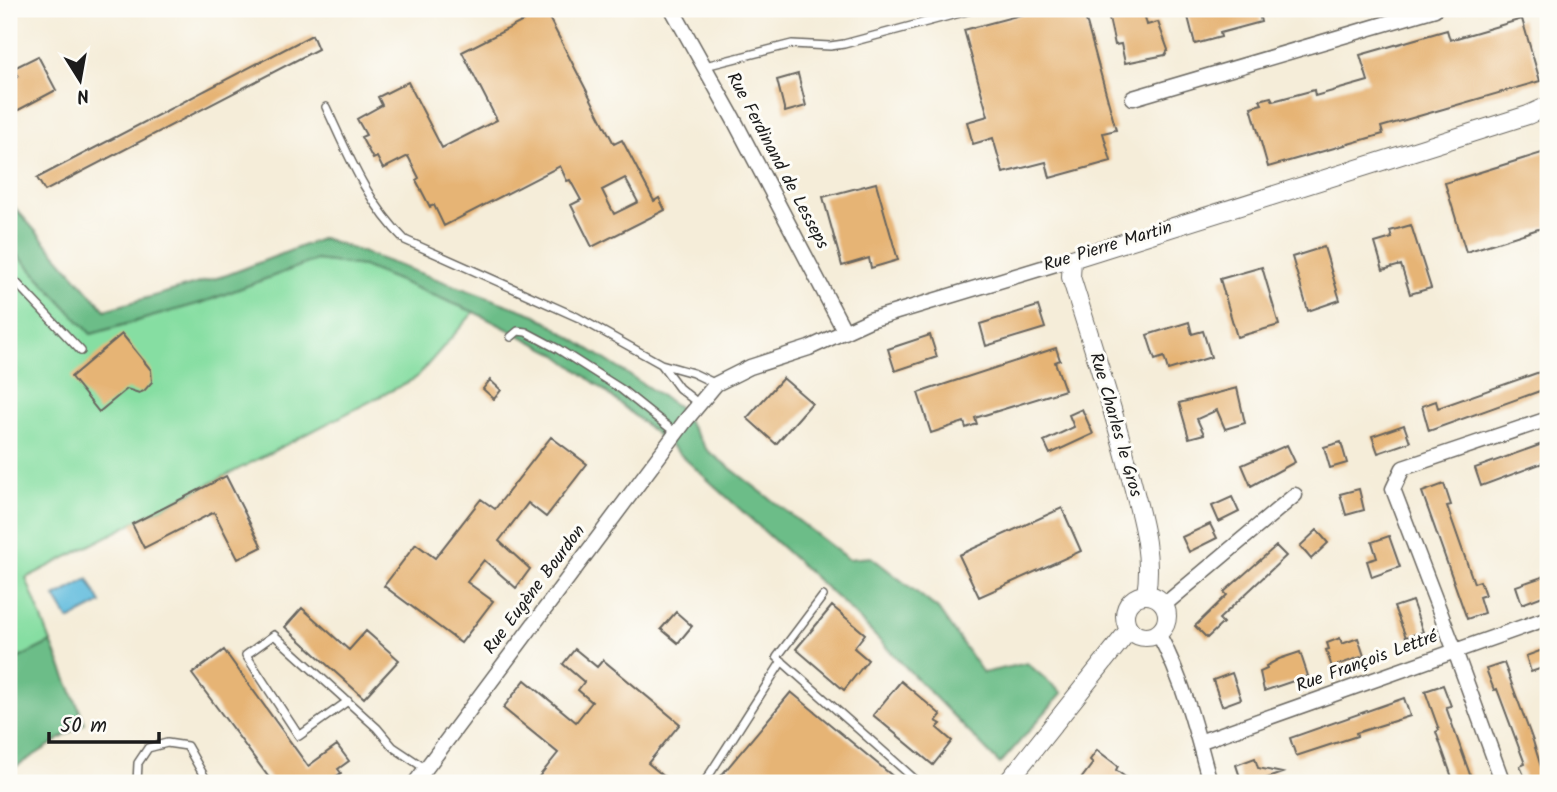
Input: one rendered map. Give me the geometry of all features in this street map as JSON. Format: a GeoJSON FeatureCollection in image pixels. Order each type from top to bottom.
{"type":"FeatureCollection","features":[{"type":"Feature","properties":{"kind":"street","name":"Rue Ferdinand de Lesseps"},"geometry":{"type":"LineString","coordinates":[[672,9],[705,66],[845,332]]}},
{"type":"Feature","properties":{"kind":"street"},"geometry":{"type":"LineString","coordinates":[[1133,98],[1435,9]]}},
{"type":"Feature","properties":{"kind":"street","name":"Rue Pierre Martin"},"geometry":{"type":"LineString","coordinates":[[686,420],[716,384],[750,367],[809,348],[870,320],[1072,259],[1528,115],[1548,106]]}},
{"type":"Feature","properties":{"kind":"street","name":"Rue Charles le Gros"},"geometry":{"type":"LineString","coordinates":[[1072,259],[1070,277],[1117,423],[1145,534],[1149,558],[1146,594]]}},
{"type":"Feature","properties":{"kind":"street"},"geometry":{"type":"LineString","coordinates":[[1503,783],[1393,489],[1402,468],[1548,419]]}},
{"type":"Feature","properties":{"kind":"street","name":"Rue Eugène Bourdon"},"geometry":{"type":"LineString","coordinates":[[415,783],[686,420]]}},
{"type":"Feature","properties":{"kind":"street"},"geometry":{"type":"LineString","coordinates":[[1164,605],[1295,495]]}},
{"type":"Feature","properties":{"kind":"street"},"geometry":{"type":"LineString","coordinates":[[1146,594],[1160,599],[1164,605],[1167,617],[1163,629],[1158,633],[1146,637],[1129,630],[1125,610],[1133,598],[1146,594]]}},
{"type":"Feature","properties":{"kind":"street","name":"Rue François Lettré"},"geometry":{"type":"LineString","coordinates":[[1199,743],[1548,618]]}},
{"type":"Feature","properties":{"kind":"street"},"geometry":{"type":"LineString","coordinates":[[1007,783],[1129,630]]}},
{"type":"Feature","properties":{"kind":"street"},"geometry":{"type":"LineString","coordinates":[[1158,633],[1181,686],[1210,783]]}},
{"type":"Feature","properties":{"kind":"lane"},"geometry":{"type":"LineString","coordinates":[[705,66],[792,44],[844,44],[975,9]]}},
{"type":"Feature","properties":{"kind":"lane"},"geometry":{"type":"LineString","coordinates":[[326,107],[367,193],[387,222],[405,240],[577,317],[661,364],[693,373],[716,384]]}},
{"type":"Feature","properties":{"kind":"lane"},"geometry":{"type":"LineString","coordinates":[[9,275],[80,351]]}},
{"type":"Feature","properties":{"kind":"lane"},"geometry":{"type":"LineString","coordinates":[[511,337],[518,331],[526,332],[558,349],[621,389],[676,434]]}},
{"type":"Feature","properties":{"kind":"lane"},"geometry":{"type":"LineString","coordinates":[[661,364],[679,388],[701,405]]}},
{"type":"Feature","properties":{"kind":"lane"},"geometry":{"type":"LineString","coordinates":[[822,596],[777,657],[919,783]]}},
{"type":"Feature","properties":{"kind":"lane"},"geometry":{"type":"LineString","coordinates":[[348,701],[299,736],[246,656],[274,635],[348,701],[377,728],[393,747],[426,769]]}},
{"type":"Feature","properties":{"kind":"lane"},"geometry":{"type":"LineString","coordinates":[[704,783],[782,661]]}},
{"type":"Feature","properties":{"kind":"lane"},"geometry":{"type":"LineString","coordinates":[[137,783],[138,763],[148,748],[167,743],[187,746],[208,783]]}},
{"type":"Feature","properties":{"kind":"green space"},"geometry":{"type":"Polygon","coordinates":[[[9,201],[105,310],[227,275],[323,238],[536,315],[677,406],[707,450],[848,559],[871,557],[938,609],[983,673],[1027,663],[1062,693],[1000,764],[846,606],[672,447],[556,354],[474,312],[363,266],[316,260],[204,302],[91,334],[9,245],[9,201]]]}},
{"type":"Feature","properties":{"kind":"green space"},"geometry":{"type":"Polygon","coordinates":[[[9,245],[91,334],[204,302],[316,260],[363,266],[474,312],[416,378],[26,578],[51,642],[9,663],[9,245]]]}},
{"type":"Feature","properties":{"kind":"green space"},"geometry":{"type":"Polygon","coordinates":[[[51,642],[85,723],[9,771],[9,663],[51,642]]]}},
{"type":"Feature","properties":{"kind":"water"},"geometry":{"type":"Polygon","coordinates":[[[88,579],[101,603],[69,620],[55,597],[88,579]]]}},
{"type":"Feature","properties":{"kind":"building"},"geometry":{"type":"Polygon","coordinates":[[[1043,9],[1083,9],[1116,130],[1103,133],[1111,161],[1050,178],[1046,162],[1003,173],[993,138],[973,144],[967,122],[988,116],[964,30],[1043,9]]]}},
{"type":"Feature","properties":{"kind":"building"},"geometry":{"type":"Polygon","coordinates":[[[1107,9],[1143,9],[1147,25],[1158,22],[1168,50],[1165,55],[1125,63],[1121,44],[1115,45],[1107,9]]]}},
{"type":"Feature","properties":{"kind":"building"},"geometry":{"type":"Polygon","coordinates":[[[1186,9],[1258,9],[1261,22],[1220,33],[1221,37],[1195,44],[1186,9]]]}},
{"type":"Feature","properties":{"kind":"building"},"geometry":{"type":"Polygon","coordinates":[[[545,10],[614,144],[622,140],[654,201],[659,198],[665,210],[592,247],[571,205],[581,200],[560,166],[444,226],[434,205],[430,207],[416,180],[419,178],[408,156],[383,169],[377,157],[373,159],[361,137],[366,135],[357,119],[382,105],[378,97],[408,82],[442,148],[497,120],[462,52],[545,10]],[[625,178],[602,190],[614,214],[638,202],[625,178]]]}},
{"type":"Feature","properties":{"kind":"building"},"geometry":{"type":"Polygon","coordinates":[[[1522,19],[1540,81],[1381,127],[1383,134],[1268,167],[1251,107],[1262,104],[1260,100],[1271,97],[1273,101],[1314,90],[1315,96],[1368,81],[1360,55],[1447,30],[1450,40],[1522,19]]]}},
{"type":"Feature","properties":{"kind":"building"},"geometry":{"type":"Polygon","coordinates":[[[312,35],[318,49],[45,191],[37,178],[312,35]]]}},
{"type":"Feature","properties":{"kind":"building"},"geometry":{"type":"Polygon","coordinates":[[[38,56],[56,90],[9,115],[9,82],[18,77],[14,68],[38,56]]]}},
{"type":"Feature","properties":{"kind":"building"},"geometry":{"type":"Polygon","coordinates":[[[798,74],[806,106],[785,112],[777,80],[798,74]]]}},
{"type":"Feature","properties":{"kind":"building"},"geometry":{"type":"Polygon","coordinates":[[[1548,151],[1548,226],[1466,252],[1445,183],[1548,151]]]}},
{"type":"Feature","properties":{"kind":"building"},"geometry":{"type":"Polygon","coordinates":[[[876,183],[898,260],[871,268],[869,258],[842,266],[823,197],[876,183]]]}},
{"type":"Feature","properties":{"kind":"building"},"geometry":{"type":"Polygon","coordinates":[[[1411,225],[1431,288],[1410,294],[1401,265],[1383,270],[1375,243],[1392,238],[1390,231],[1411,225]]]}},
{"type":"Feature","properties":{"kind":"building"},"geometry":{"type":"Polygon","coordinates":[[[1324,247],[1340,300],[1308,311],[1292,257],[1324,247]]]}},
{"type":"Feature","properties":{"kind":"building"},"geometry":{"type":"Polygon","coordinates":[[[1262,267],[1279,325],[1237,337],[1220,279],[1262,267]]]}},
{"type":"Feature","properties":{"kind":"building"},"geometry":{"type":"Polygon","coordinates":[[[1038,306],[1045,328],[986,346],[980,324],[1038,306]]]}},
{"type":"Feature","properties":{"kind":"building"},"geometry":{"type":"Polygon","coordinates":[[[1189,322],[1192,334],[1203,331],[1211,357],[1168,370],[1164,357],[1155,360],[1147,335],[1189,322]]]}},
{"type":"Feature","properties":{"kind":"building"},"geometry":{"type":"Polygon","coordinates":[[[122,334],[151,370],[152,382],[139,393],[127,389],[99,412],[71,377],[122,334]]]}},
{"type":"Feature","properties":{"kind":"building"},"geometry":{"type":"Polygon","coordinates":[[[930,335],[937,357],[895,371],[888,349],[930,335]]]}},
{"type":"Feature","properties":{"kind":"building"},"geometry":{"type":"Polygon","coordinates":[[[1056,348],[1060,360],[1055,362],[1065,390],[975,418],[977,424],[966,428],[964,422],[931,433],[918,393],[1056,348]]]}},
{"type":"Feature","properties":{"kind":"building"},"geometry":{"type":"Polygon","coordinates":[[[1548,369],[1548,388],[1429,431],[1422,406],[1436,401],[1438,408],[1548,369]]]}},
{"type":"Feature","properties":{"kind":"building"},"geometry":{"type":"Polygon","coordinates":[[[783,378],[812,403],[776,444],[747,418],[783,378]]]}},
{"type":"Feature","properties":{"kind":"building"},"geometry":{"type":"Polygon","coordinates":[[[490,380],[501,390],[494,399],[483,389],[490,380]]]}},
{"type":"Feature","properties":{"kind":"building"},"geometry":{"type":"Polygon","coordinates":[[[1237,388],[1245,423],[1225,429],[1217,410],[1197,419],[1204,434],[1189,438],[1179,403],[1237,388]]]}},
{"type":"Feature","properties":{"kind":"building"},"geometry":{"type":"Polygon","coordinates":[[[1082,409],[1093,434],[1050,454],[1044,441],[1074,427],[1069,415],[1082,409]]]}},
{"type":"Feature","properties":{"kind":"building"},"geometry":{"type":"Polygon","coordinates":[[[1404,425],[1410,442],[1378,453],[1372,436],[1404,425]]]}},
{"type":"Feature","properties":{"kind":"building"},"geometry":{"type":"Polygon","coordinates":[[[551,437],[587,464],[546,517],[528,503],[499,541],[530,569],[516,588],[484,560],[467,582],[493,601],[461,643],[384,586],[416,544],[435,558],[481,499],[495,509],[551,437]]]}},
{"type":"Feature","properties":{"kind":"building"},"geometry":{"type":"Polygon","coordinates":[[[1341,442],[1347,463],[1330,468],[1324,447],[1341,442]]]}},
{"type":"Feature","properties":{"kind":"building"},"geometry":{"type":"Polygon","coordinates":[[[1548,442],[1548,461],[1481,486],[1475,468],[1548,442]]]}},
{"type":"Feature","properties":{"kind":"building"},"geometry":{"type":"Polygon","coordinates":[[[1287,445],[1295,462],[1251,486],[1242,465],[1287,445]]]}},
{"type":"Feature","properties":{"kind":"building"},"geometry":{"type":"Polygon","coordinates":[[[226,476],[262,547],[238,559],[214,512],[144,548],[132,524],[226,476]]]}},
{"type":"Feature","properties":{"kind":"building"},"geometry":{"type":"Polygon","coordinates":[[[1444,484],[1451,505],[1447,506],[1474,583],[1480,581],[1485,595],[1479,597],[1484,613],[1467,619],[1422,492],[1444,484]]]}},
{"type":"Feature","properties":{"kind":"building"},"geometry":{"type":"Polygon","coordinates":[[[1359,489],[1364,510],[1346,515],[1340,494],[1359,489]]]}},
{"type":"Feature","properties":{"kind":"building"},"geometry":{"type":"Polygon","coordinates":[[[1232,497],[1239,512],[1219,522],[1212,506],[1232,497]]]}},
{"type":"Feature","properties":{"kind":"building"},"geometry":{"type":"Polygon","coordinates":[[[1062,508],[1081,551],[979,597],[959,555],[1062,508]]]}},
{"type":"Feature","properties":{"kind":"building"},"geometry":{"type":"Polygon","coordinates":[[[1210,524],[1217,538],[1189,552],[1182,537],[1210,524]]]}},
{"type":"Feature","properties":{"kind":"building"},"geometry":{"type":"Polygon","coordinates":[[[1317,530],[1328,543],[1311,559],[1300,546],[1317,530]]]}},
{"type":"Feature","properties":{"kind":"building"},"geometry":{"type":"Polygon","coordinates":[[[1389,536],[1400,567],[1372,577],[1367,561],[1377,558],[1372,542],[1389,536]]]}},
{"type":"Feature","properties":{"kind":"building"},"geometry":{"type":"Polygon","coordinates":[[[1276,546],[1286,556],[1219,619],[1223,623],[1207,638],[1195,626],[1227,595],[1224,592],[1276,546]]]}},
{"type":"Feature","properties":{"kind":"building"},"geometry":{"type":"Polygon","coordinates":[[[1548,575],[1548,594],[1522,604],[1516,586],[1548,575]]]}},
{"type":"Feature","properties":{"kind":"building"},"geometry":{"type":"Polygon","coordinates":[[[1412,601],[1423,632],[1406,637],[1394,607],[1412,601]]]}},
{"type":"Feature","properties":{"kind":"building"},"geometry":{"type":"Polygon","coordinates":[[[832,606],[865,634],[854,648],[868,660],[844,690],[796,649],[832,606]]]}},
{"type":"Feature","properties":{"kind":"building"},"geometry":{"type":"Polygon","coordinates":[[[302,608],[349,650],[366,631],[399,660],[364,698],[285,627],[302,608]]]}},
{"type":"Feature","properties":{"kind":"building"},"geometry":{"type":"Polygon","coordinates":[[[676,612],[692,626],[678,643],[661,629],[676,612]]]}},
{"type":"Feature","properties":{"kind":"building"},"geometry":{"type":"Polygon","coordinates":[[[1340,638],[1342,644],[1358,638],[1364,656],[1332,667],[1326,650],[1329,649],[1327,643],[1340,638]]]}},
{"type":"Feature","properties":{"kind":"building"},"geometry":{"type":"Polygon","coordinates":[[[1548,648],[1548,666],[1531,672],[1526,656],[1548,648]]]}},
{"type":"Feature","properties":{"kind":"building"},"geometry":{"type":"Polygon","coordinates":[[[575,649],[597,667],[603,660],[680,724],[648,763],[672,783],[534,783],[558,753],[503,708],[525,680],[576,722],[592,702],[578,690],[584,682],[563,664],[575,649]]]}},
{"type":"Feature","properties":{"kind":"building"},"geometry":{"type":"Polygon","coordinates":[[[224,650],[308,766],[337,745],[349,761],[338,769],[341,773],[326,783],[273,783],[192,674],[224,650]]]}},
{"type":"Feature","properties":{"kind":"building"},"geometry":{"type":"Polygon","coordinates":[[[1300,652],[1308,676],[1264,691],[1260,672],[1279,659],[1300,652]]]}},
{"type":"Feature","properties":{"kind":"building"},"geometry":{"type":"Polygon","coordinates":[[[1504,663],[1546,783],[1527,783],[1520,766],[1525,764],[1497,689],[1494,690],[1486,669],[1504,663]]]}},
{"type":"Feature","properties":{"kind":"building"},"geometry":{"type":"Polygon","coordinates":[[[1232,673],[1241,699],[1222,706],[1213,680],[1232,673]]]}},
{"type":"Feature","properties":{"kind":"building"},"geometry":{"type":"Polygon","coordinates":[[[901,681],[941,715],[936,721],[941,724],[937,728],[952,741],[933,765],[873,715],[901,681]]]}},
{"type":"Feature","properties":{"kind":"building"},"geometry":{"type":"Polygon","coordinates":[[[1443,685],[1451,706],[1446,707],[1473,783],[1454,783],[1436,732],[1439,730],[1425,691],[1443,685]]]}},
{"type":"Feature","properties":{"kind":"building"},"geometry":{"type":"Polygon","coordinates":[[[791,692],[901,783],[715,783],[791,692]]]}},
{"type":"Feature","properties":{"kind":"building"},"geometry":{"type":"Polygon","coordinates":[[[1404,698],[1410,716],[1296,756],[1290,738],[1404,698]]]}},
{"type":"Feature","properties":{"kind":"building"},"geometry":{"type":"Polygon","coordinates":[[[1097,750],[1118,766],[1116,770],[1133,783],[1078,783],[1093,763],[1090,760],[1097,750]]]}},
{"type":"Feature","properties":{"kind":"building"},"geometry":{"type":"Polygon","coordinates":[[[1255,758],[1258,768],[1282,773],[1253,783],[1242,783],[1236,765],[1255,758]]]}}]}
